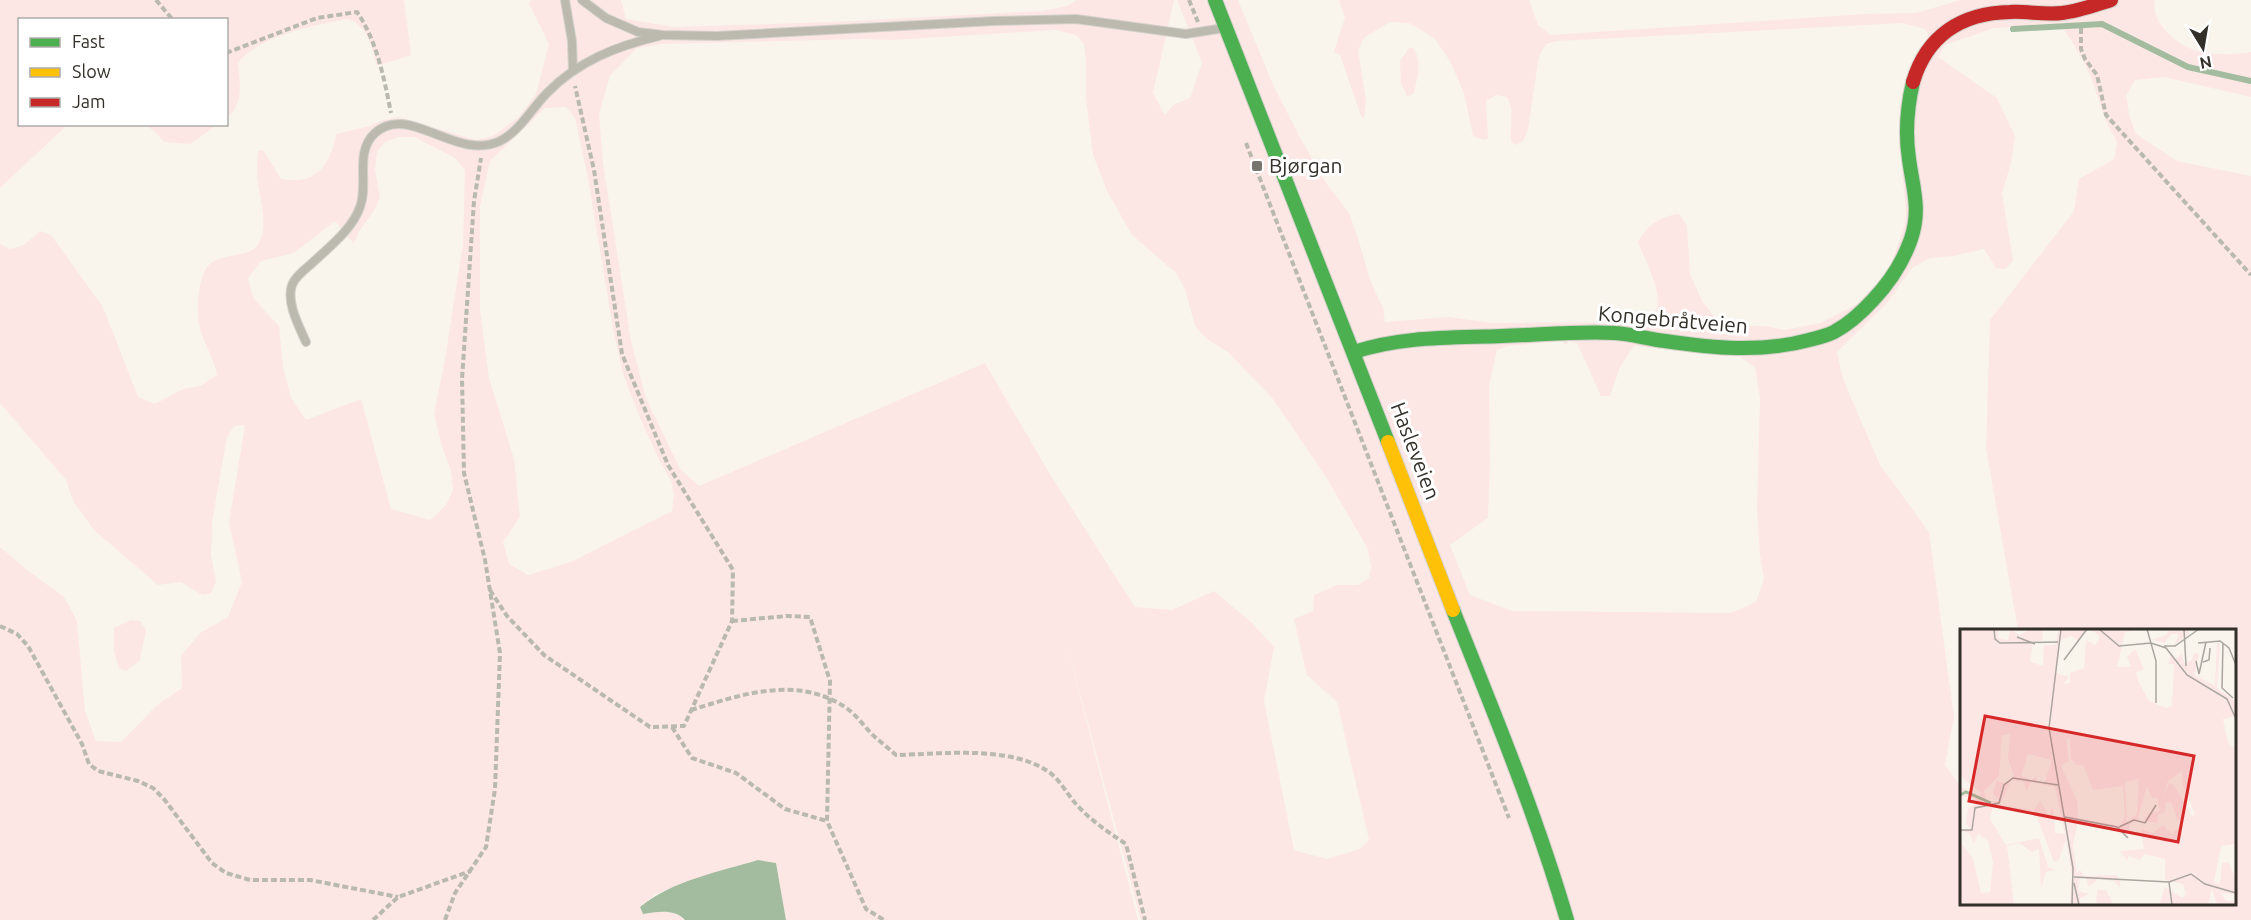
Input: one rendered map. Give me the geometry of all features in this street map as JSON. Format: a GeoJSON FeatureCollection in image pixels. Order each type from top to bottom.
{"type":"FeatureCollection","features":[{"type":"Feature","properties":{"kind":"street","name":"Hasleveien"},"geometry":{"type":"LineString","coordinates":[[1215,0],[1528,801],[1567,920]]}},
{"type":"Feature","properties":{"kind":"street","name":"Kongebråtveien"},"geometry":{"type":"LineString","coordinates":[[1354,352],[1378,343],[1424,336],[1590,333],[1634,335],[1754,350],[1798,344],[1835,332],[1869,306],[1887,284],[1913,239],[1917,206],[1908,152],[1907,115],[1916,72],[1934,40],[1952,27],[1974,18],[2008,12],[2063,13],[2111,0]]}},
{"type":"Feature","properties":{"kind":"lane"},"geometry":{"type":"LineString","coordinates":[[565,0],[572,41],[573,71]]}},
{"type":"Feature","properties":{"kind":"lane"},"geometry":{"type":"LineString","coordinates":[[582,0],[606,18],[638,32],[663,35],[717,36],[994,21],[1076,19],[1177,33],[1202,32],[1225,27]]}},
{"type":"Feature","properties":{"kind":"lane"},"geometry":{"type":"LineString","coordinates":[[306,342],[293,309],[292,286],[305,269],[353,221],[364,194],[363,163],[368,141],[375,133],[393,124],[412,125],[468,146],[483,147],[501,141],[518,128],[548,92],[573,71],[604,53],[632,42],[663,35]]}},
{"type":"Feature","properties":{"kind":"path"},"geometry":{"type":"LineString","coordinates":[[156,0],[171,18]]}},
{"type":"Feature","properties":{"kind":"path"},"geometry":{"type":"LineString","coordinates":[[1189,0],[1202,32]]}},
{"type":"Feature","properties":{"kind":"path"},"geometry":{"type":"LineString","coordinates":[[2081,9],[2081,49],[2085,59],[2097,75],[2106,115],[2251,275]]}},
{"type":"Feature","properties":{"kind":"path"},"geometry":{"type":"LineString","coordinates":[[228,53],[317,18],[357,12],[367,26],[383,74],[393,124]]}},
{"type":"Feature","properties":{"kind":"path"},"geometry":{"type":"LineString","coordinates":[[490,590],[507,616],[544,655],[650,727],[684,726],[732,621],[733,570],[668,465],[622,354],[594,170],[573,71]]}},
{"type":"Feature","properties":{"kind":"path"},"geometry":{"type":"LineString","coordinates":[[1242,133],[1513,829]]}},
{"type":"Feature","properties":{"kind":"path"},"geometry":{"type":"LineString","coordinates":[[445,920],[455,893],[472,871],[486,847],[495,789],[500,654],[485,560],[464,473],[462,379],[474,201],[483,147]]}},
{"type":"Feature","properties":{"kind":"path"},"geometry":{"type":"LineString","coordinates":[[732,621],[787,616],[810,617],[830,681],[827,821],[866,909],[884,920]]}},
{"type":"Feature","properties":{"kind":"path"},"geometry":{"type":"LineString","coordinates":[[0,626],[17,634],[28,646],[82,744],[89,764],[98,771],[138,781],[153,788],[164,799],[212,863],[226,873],[250,880],[309,880],[398,897]]}},
{"type":"Feature","properties":{"kind":"path"},"geometry":{"type":"LineString","coordinates":[[691,710],[740,694],[778,689],[815,692],[850,711],[875,737],[896,754],[981,754],[1022,759],[1051,773],[1076,805],[1095,823],[1126,844],[1145,920]]}},
{"type":"Feature","properties":{"kind":"path"},"geometry":{"type":"LineString","coordinates":[[672,727],[692,758],[736,773],[785,809],[827,821]]}},
{"type":"Feature","properties":{"kind":"path"},"geometry":{"type":"LineString","coordinates":[[373,920],[398,897],[472,871]]}},
{"type":"Feature","properties":{"kind":"shaded area"},"geometry":{"type":"Polygon","coordinates":[[[0,0],[404,0],[411,55],[377,66],[365,31],[347,19],[288,33],[260,45],[238,63],[240,92],[236,106],[228,117],[228,18],[18,18],[18,126],[65,126],[0,188],[0,0]]]}},
{"type":"Feature","properties":{"kind":"shaded area"},"geometry":{"type":"Polygon","coordinates":[[[531,0],[621,0],[626,19],[673,27],[832,22],[1042,11],[1067,6],[1077,0],[1174,0],[1153,93],[1165,115],[1173,105],[1190,98],[1202,63],[1177,0],[1238,0],[1274,87],[1301,139],[1326,183],[1349,213],[1370,280],[1383,308],[1385,322],[1449,317],[1492,323],[1646,322],[1654,315],[1657,296],[1651,273],[1638,242],[1645,231],[1655,223],[1679,214],[1687,225],[1690,274],[1702,301],[1713,315],[1738,326],[1764,326],[1785,330],[1820,323],[1857,304],[1889,270],[1905,225],[1906,210],[1902,172],[1928,34],[1925,29],[1903,23],[1558,41],[1546,44],[1539,56],[1528,130],[1523,141],[1516,145],[1512,143],[1511,109],[1507,97],[1496,95],[1486,101],[1488,138],[1484,140],[1473,136],[1464,93],[1450,61],[1434,38],[1409,23],[1390,22],[1365,37],[1358,50],[1366,100],[1364,118],[1361,116],[1340,55],[1334,52],[1345,17],[1339,0],[1529,0],[1538,25],[1551,35],[1865,14],[1915,13],[1961,0],[2155,0],[2155,9],[2161,25],[2182,44],[2210,53],[2251,52],[2251,97],[2164,77],[2135,80],[2126,96],[2136,134],[2177,161],[2251,176],[2251,920],[1141,920],[1066,642],[1138,920],[786,920],[776,863],[758,860],[695,879],[656,894],[640,907],[643,914],[671,912],[685,920],[0,920],[0,547],[64,597],[77,621],[85,711],[96,741],[121,742],[156,706],[182,688],[181,656],[200,633],[228,617],[242,582],[229,523],[245,425],[234,426],[227,437],[212,522],[211,555],[216,582],[211,593],[202,595],[181,582],[158,585],[94,530],[73,501],[66,480],[0,403],[0,244],[10,249],[24,245],[40,231],[51,235],[103,307],[138,397],[155,404],[183,389],[200,386],[217,375],[199,323],[200,285],[205,271],[214,261],[250,251],[260,241],[263,225],[257,170],[258,151],[262,150],[265,153],[281,179],[293,180],[312,176],[319,171],[330,155],[336,134],[398,117],[476,140],[493,136],[519,117],[536,94],[549,44],[529,4],[531,0]],[[2061,25],[1994,28],[1945,45],[1938,57],[1997,98],[2015,136],[2011,163],[2002,193],[2013,261],[2005,269],[1996,268],[1984,249],[1953,256],[1930,258],[1912,268],[1887,303],[1837,352],[1843,379],[1880,465],[1929,532],[1954,717],[1945,765],[1960,783],[1960,905],[2236,905],[2236,629],[2018,629],[1986,449],[1990,320],[2074,211],[2079,179],[2114,159],[2117,142],[2105,118],[2087,68],[2061,25]],[[1056,30],[893,40],[662,44],[637,48],[610,76],[599,114],[603,163],[631,341],[646,398],[680,469],[699,486],[985,363],[1051,476],[1135,607],[1172,610],[1214,591],[1251,622],[1274,647],[1264,701],[1294,850],[1327,859],[1360,849],[1369,840],[1337,702],[1307,675],[1294,619],[1313,611],[1314,595],[1337,585],[1358,585],[1369,578],[1371,568],[1368,549],[1326,477],[1273,399],[1228,352],[1208,340],[1195,326],[1185,289],[1176,273],[1132,235],[1107,191],[1093,155],[1086,98],[1084,44],[1076,35],[1056,30]],[[566,107],[545,108],[490,161],[480,206],[480,310],[489,378],[514,459],[520,517],[503,542],[509,564],[528,575],[571,562],[672,511],[674,495],[671,480],[640,418],[623,374],[613,329],[588,178],[575,118],[566,107]],[[399,137],[385,142],[377,152],[375,170],[380,198],[358,233],[354,244],[335,221],[294,253],[261,261],[248,278],[253,298],[279,326],[283,367],[291,398],[306,420],[361,399],[391,509],[430,520],[446,505],[453,490],[451,471],[434,414],[463,244],[465,170],[455,158],[414,137],[399,137]],[[1561,341],[1508,346],[1497,350],[1489,386],[1488,518],[1450,545],[1470,595],[1512,611],[1731,613],[1756,602],[1764,579],[1757,511],[1760,398],[1755,367],[1740,357],[1634,346],[1620,367],[1610,396],[1601,396],[1577,343],[1569,341],[1566,345],[1561,341]]]}},
{"type":"Feature","properties":{"kind":"shaded area"},"geometry":{"type":"Polygon","coordinates":[[[1409,48],[1413,48],[1419,64],[1414,93],[1408,97],[1401,84],[1400,61],[1409,48]]]}},
{"type":"Feature","properties":{"kind":"shaded area"},"geometry":{"type":"Polygon","coordinates":[[[148,126],[216,126],[190,144],[165,142],[148,126]]]}},
{"type":"Feature","properties":{"kind":"shaded area"},"geometry":{"type":"Polygon","coordinates":[[[131,620],[140,621],[146,630],[140,660],[126,671],[119,668],[114,652],[114,628],[131,620]]]}},
{"type":"Feature","properties":{"kind":"shaded area"},"geometry":{"type":"Polygon","coordinates":[[[758,860],[776,863],[786,920],[685,920],[671,912],[643,914],[640,907],[667,890],[697,878],[758,860]]]}},
{"type":"Feature","properties":{"kind":"waterway"},"geometry":{"type":"LineString","coordinates":[[2013,29],[2102,24],[2188,67],[2251,81]]}},
{"type":"Feature","properties":{"kind":"traffic: fast"},"geometry":{"type":"LineString","coordinates":[[1215,0],[1388,442]]}},
{"type":"Feature","properties":{"kind":"traffic: fast"},"geometry":{"type":"LineString","coordinates":[[1354,352],[1409,340],[1587,332],[1621,334],[1701,346],[1755,348],[1791,344],[1834,332],[1855,318],[1879,293],[1900,264],[1911,239],[1916,208],[1907,130],[1913,82]]}},
{"type":"Feature","properties":{"kind":"traffic: fast"},"geometry":{"type":"LineString","coordinates":[[1453,610],[1528,802],[1567,920]]}},
{"type":"Feature","properties":{"kind":"traffic: slow"},"geometry":{"type":"LineString","coordinates":[[1388,442],[1453,610]]}},
{"type":"Feature","properties":{"kind":"traffic: jam"},"geometry":{"type":"LineString","coordinates":[[1913,82],[1927,51],[1937,39],[1962,22],[1993,13],[2068,12],[2111,0]]}},
{"type":"Feature","properties":{"kind":"place","name":"Bjørgan"},"geometry":{"type":"Point","coordinates":[1257,166]}}]}
